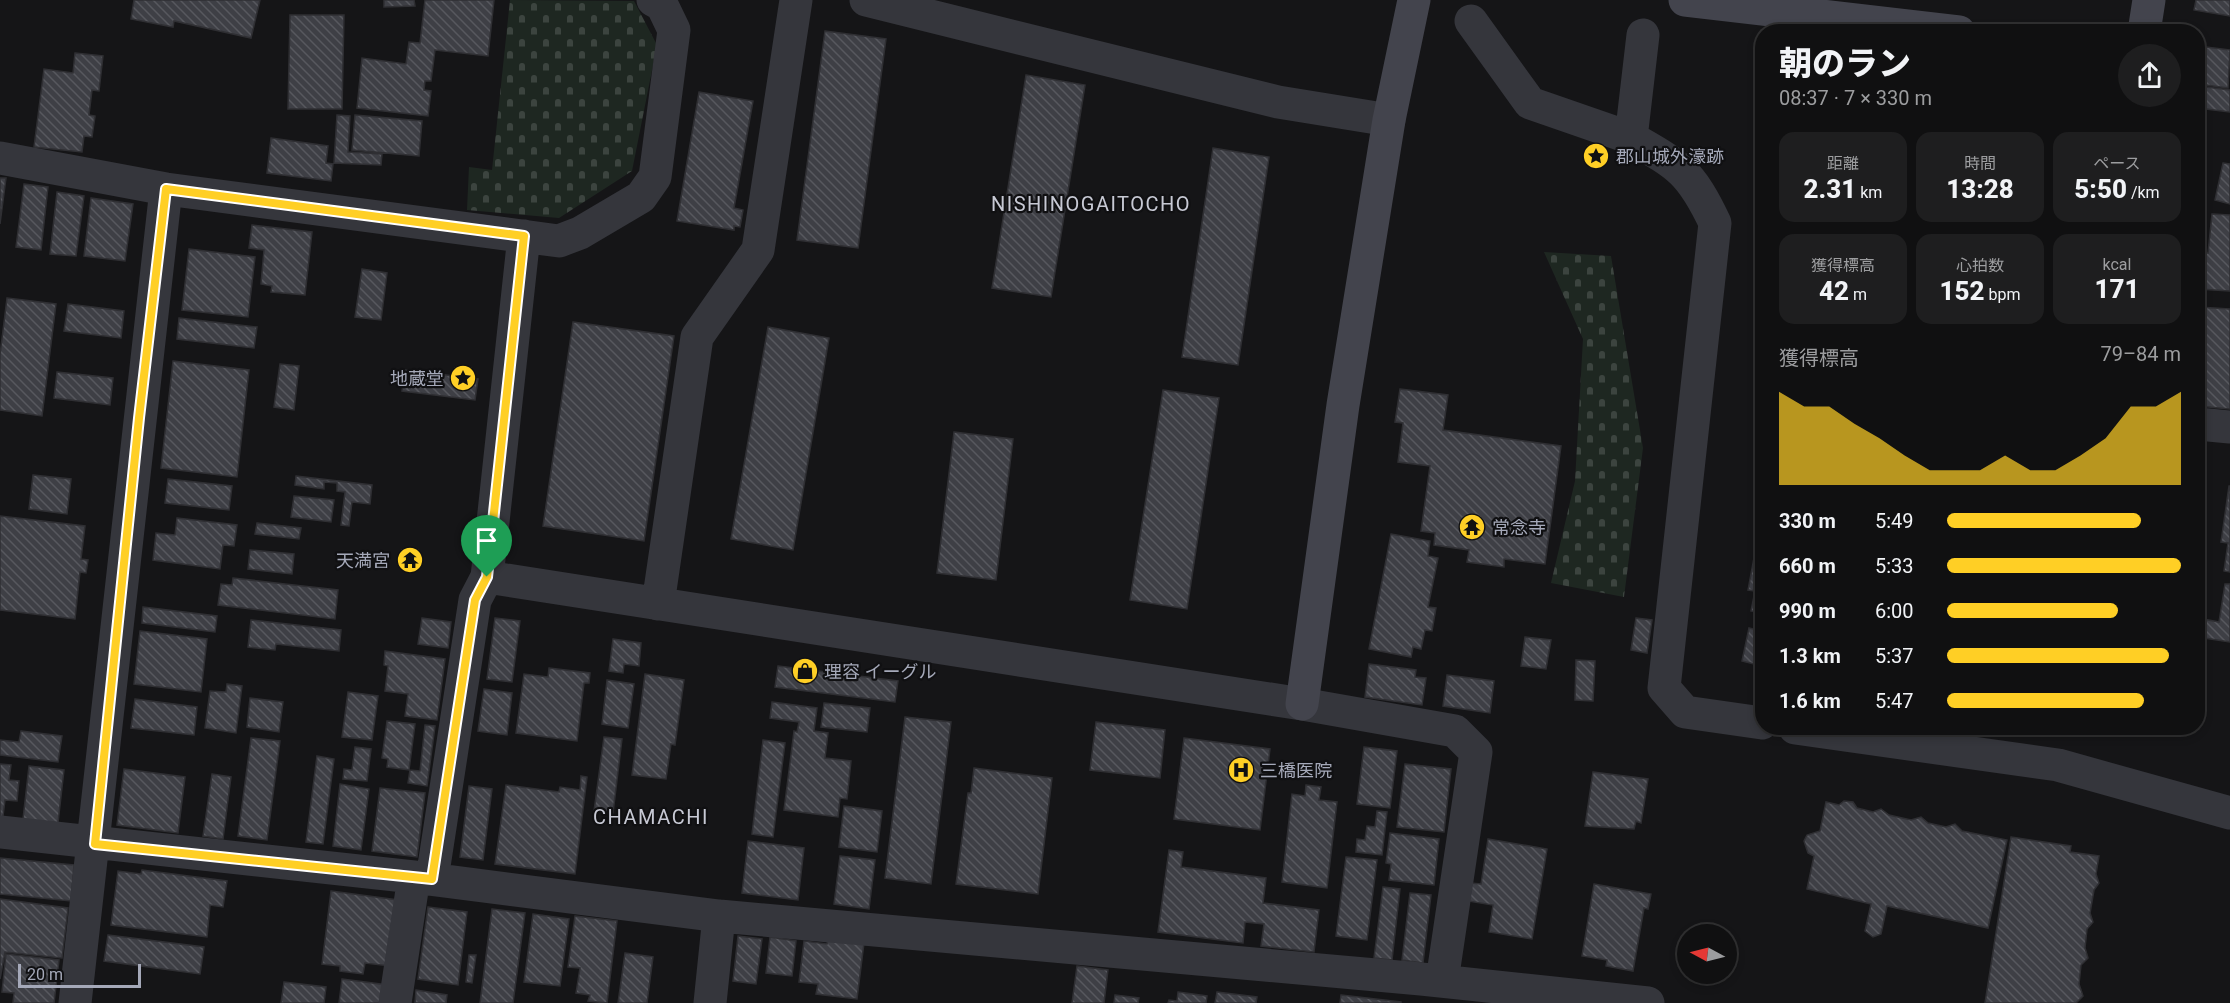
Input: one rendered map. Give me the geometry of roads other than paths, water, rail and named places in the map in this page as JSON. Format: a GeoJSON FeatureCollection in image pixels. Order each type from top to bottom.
{"type":"FeatureCollection","features":[{"type":"Feature","properties":{"kind":"street"},"geometry":{"type":"LineString","coordinates":[[0,158],[166,189],[559,240],[579,233],[641,197],[655,177],[674,30],[662,5],[653,0]]}},
{"type":"Feature","properties":{"kind":"street"},"geometry":{"type":"LineString","coordinates":[[658,604],[697,337],[758,250],[796,0]]}},
{"type":"Feature","properties":{"kind":"street"},"geometry":{"type":"LineString","coordinates":[[866,0],[1278,102],[1389,120]]}},
{"type":"Feature","properties":{"kind":"street"},"geometry":{"type":"LineString","coordinates":[[1302,704],[1343,405],[1389,120],[1414,0]]}},
{"type":"Feature","properties":{"kind":"street"},"geometry":{"type":"LineString","coordinates":[[1686,0],[1891,24]]}},
{"type":"Feature","properties":{"kind":"street"},"geometry":{"type":"LineString","coordinates":[[2145,24],[2149,0]]}},
{"type":"Feature","properties":{"kind":"street"},"geometry":{"type":"LineString","coordinates":[[1471,21],[1530,103],[1631,138],[1674,163],[1700,190],[1715,223],[1664,688],[1685,712],[1755,722]]}},
{"type":"Feature","properties":{"kind":"street"},"geometry":{"type":"LineString","coordinates":[[1631,138],[1643,35]]}},
{"type":"Feature","properties":{"kind":"street"},"geometry":{"type":"LineString","coordinates":[[75,1003],[95,844],[139,418],[166,189]]}},
{"type":"Feature","properties":{"kind":"street"},"geometry":{"type":"LineString","coordinates":[[395,1003],[423,878],[475,600],[487,577],[524,236]]}},
{"type":"Feature","properties":{"kind":"street"},"geometry":{"type":"LineString","coordinates":[[2205,425],[2230,427]]}},
{"type":"Feature","properties":{"kind":"street"},"geometry":{"type":"LineString","coordinates":[[487,577],[1302,704],[1455,731],[1476,752],[1427,988]]}},
{"type":"Feature","properties":{"kind":"street"},"geometry":{"type":"LineString","coordinates":[[1845,735],[2058,765],[2230,813]]}},
{"type":"Feature","properties":{"kind":"street"},"geometry":{"type":"LineString","coordinates":[[0,832],[423,878],[719,916],[1427,988],[1648,1003]]}},
{"type":"Feature","properties":{"kind":"street"},"geometry":{"type":"LineString","coordinates":[[710,1003],[719,916]]}},
{"type":"Feature","properties":{"kind":"place","name":"郡山城外濠跡"},"geometry":{"type":"Point","coordinates":[1596,156]}},
{"type":"Feature","properties":{"kind":"place","name":"地蔵堂"},"geometry":{"type":"Point","coordinates":[463,378]}},
{"type":"Feature","properties":{"kind":"place","name":"常念寺"},"geometry":{"type":"Point","coordinates":[1472,527]}},
{"type":"Feature","properties":{"kind":"place","name":"天満宮"},"geometry":{"type":"Point","coordinates":[410,560]}},
{"type":"Feature","properties":{"kind":"place","name":"理容 イーグル"},"geometry":{"type":"Point","coordinates":[805,671]}},
{"type":"Feature","properties":{"kind":"place","name":"三橋医院"},"geometry":{"type":"Point","coordinates":[1241,770]}},
{"type":"Feature","properties":{"kind":"district","name":"NISHINOGAITOCHO"},"geometry":{"type":"Point","coordinates":[1091,204]}},
{"type":"Feature","properties":{"kind":"district","name":"CHAMACHI"},"geometry":{"type":"Point","coordinates":[651,817]}}]}
